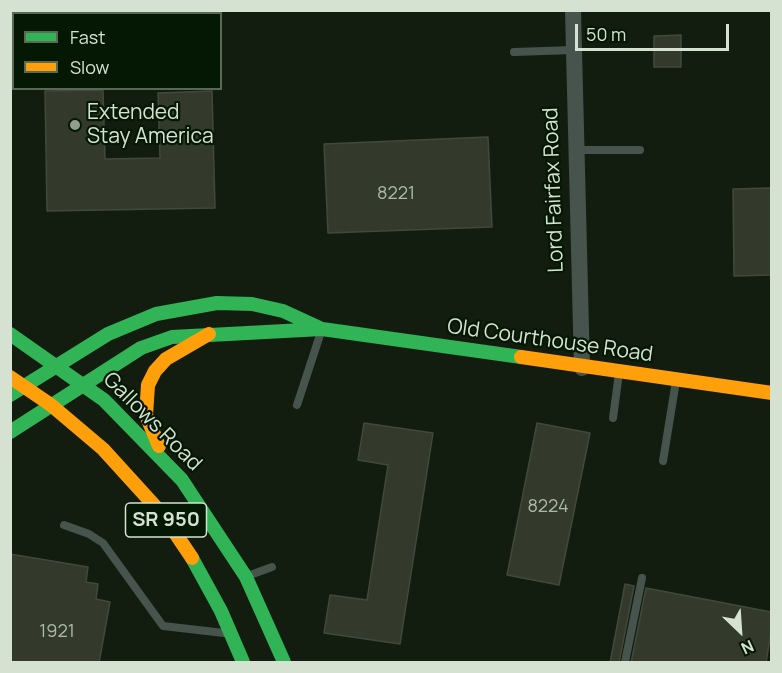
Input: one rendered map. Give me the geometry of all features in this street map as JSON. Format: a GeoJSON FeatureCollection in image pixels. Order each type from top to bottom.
{"type":"FeatureCollection","features":[{"type":"Feature","properties":{"kind":"main road","name":"Old Courthouse Road"},"geometry":{"type":"LineString","coordinates":[[10,395],[96,340],[156,314],[198,306],[252,304],[284,311],[322,329]]}},
{"type":"Feature","properties":{"kind":"main road","name":"Old Courthouse Road"},"geometry":{"type":"LineString","coordinates":[[10,432],[141,348],[172,337],[209,334],[322,329],[582,368],[771,393]]}},
{"type":"Feature","properties":{"kind":"main road","name":"Gallows Road"},"geometry":{"type":"LineString","coordinates":[[10,334],[57,364],[104,400],[166,460],[220,534],[246,577],[284,663]]}},
{"type":"Feature","properties":{"kind":"main road"},"geometry":{"type":"LineString","coordinates":[[166,460],[146,415],[148,386],[155,371],[166,359],[209,334]]}},
{"type":"Feature","properties":{"kind":"main road"},"geometry":{"type":"LineString","coordinates":[[10,377],[51,405]]}},
{"type":"Feature","properties":{"kind":"main road","name":"SR 950"},"geometry":{"type":"LineString","coordinates":[[51,405],[103,449],[163,515],[187,549],[231,633],[243,663]]}},
{"type":"Feature","properties":{"kind":"street","name":"Lord Fairfax Road"},"geometry":{"type":"LineString","coordinates":[[573,10],[582,368]]}},
{"type":"Feature","properties":{"kind":"lane"},"geometry":{"type":"LineString","coordinates":[[514,52],[573,50]]}},
{"type":"Feature","properties":{"kind":"lane"},"geometry":{"type":"LineString","coordinates":[[575,150],[640,150]]}},
{"type":"Feature","properties":{"kind":"lane"},"geometry":{"type":"LineString","coordinates":[[297,405],[322,329]]}},
{"type":"Feature","properties":{"kind":"lane"},"geometry":{"type":"LineString","coordinates":[[613,418],[619,373]]}},
{"type":"Feature","properties":{"kind":"lane"},"geometry":{"type":"LineString","coordinates":[[663,461],[676,381]]}},
{"type":"Feature","properties":{"kind":"lane"},"geometry":{"type":"LineString","coordinates":[[64,525],[89,534],[103,543],[155,619],[163,626],[210,633],[231,633]]}},
{"type":"Feature","properties":{"kind":"lane"},"geometry":{"type":"LineString","coordinates":[[246,577],[272,567]]}},
{"type":"Feature","properties":{"kind":"lane"},"geometry":{"type":"LineString","coordinates":[[625,663],[642,578]]}},
{"type":"Feature","properties":{"kind":"building"},"geometry":{"type":"Polygon","coordinates":[[[681,35],[681,67],[654,67],[654,36],[681,35]]]}},
{"type":"Feature","properties":{"kind":"building","name":"Extended Stay America"},"geometry":{"type":"Polygon","coordinates":[[[103,90],[105,159],[160,158],[158,93],[212,91],[215,208],[47,211],[45,91],[103,90]]]}},
{"type":"Feature","properties":{"kind":"building"},"geometry":{"type":"Polygon","coordinates":[[[488,137],[492,227],[328,233],[324,144],[488,137]]]}},
{"type":"Feature","properties":{"kind":"building"},"geometry":{"type":"Polygon","coordinates":[[[771,188],[771,275],[734,276],[733,189],[771,188]]]}},
{"type":"Feature","properties":{"kind":"building"},"geometry":{"type":"Polygon","coordinates":[[[364,423],[433,433],[400,644],[324,633],[330,595],[367,600],[388,465],[358,460],[364,423]]]}},
{"type":"Feature","properties":{"kind":"building"},"geometry":{"type":"Polygon","coordinates":[[[537,423],[590,433],[559,585],[507,575],[537,423]]]}},
{"type":"Feature","properties":{"kind":"building"},"geometry":{"type":"Polygon","coordinates":[[[10,554],[88,567],[86,582],[98,584],[96,599],[110,602],[99,663],[10,663],[10,554]]]}},
{"type":"Feature","properties":{"kind":"building"},"geometry":{"type":"Polygon","coordinates":[[[625,584],[634,586],[619,663],[610,663],[625,584]]]}},
{"type":"Feature","properties":{"kind":"building"},"geometry":{"type":"Polygon","coordinates":[[[646,588],[771,612],[771,632],[766,663],[631,663],[646,588]]]}},
{"type":"Feature","properties":{"kind":"traffic: fast"},"geometry":{"type":"LineString","coordinates":[[10,395],[108,334],[156,314],[217,303],[252,304],[283,311],[320,328]]}},
{"type":"Feature","properties":{"kind":"traffic: fast"},"geometry":{"type":"LineString","coordinates":[[10,432],[141,348],[172,337],[322,329],[521,357]]}},
{"type":"Feature","properties":{"kind":"traffic: fast"},"geometry":{"type":"LineString","coordinates":[[10,334],[104,400],[182,480],[246,577],[284,662]]}},
{"type":"Feature","properties":{"kind":"traffic: fast"},"geometry":{"type":"LineString","coordinates":[[192,558],[221,611],[243,662]]}},
{"type":"Feature","properties":{"kind":"traffic: slow"},"geometry":{"type":"LineString","coordinates":[[159,446],[146,415],[148,385],[155,371],[166,359],[209,334]]}},
{"type":"Feature","properties":{"kind":"traffic: slow"},"geometry":{"type":"LineString","coordinates":[[521,357],[772,393]]}},
{"type":"Feature","properties":{"kind":"traffic: slow"},"geometry":{"type":"LineString","coordinates":[[10,377],[51,405],[103,449],[163,515],[192,558]]}},
{"type":"Feature","properties":{"kind":"place","name":"Extended Stay America"},"geometry":{"type":"Point","coordinates":[75,125]}}]}
